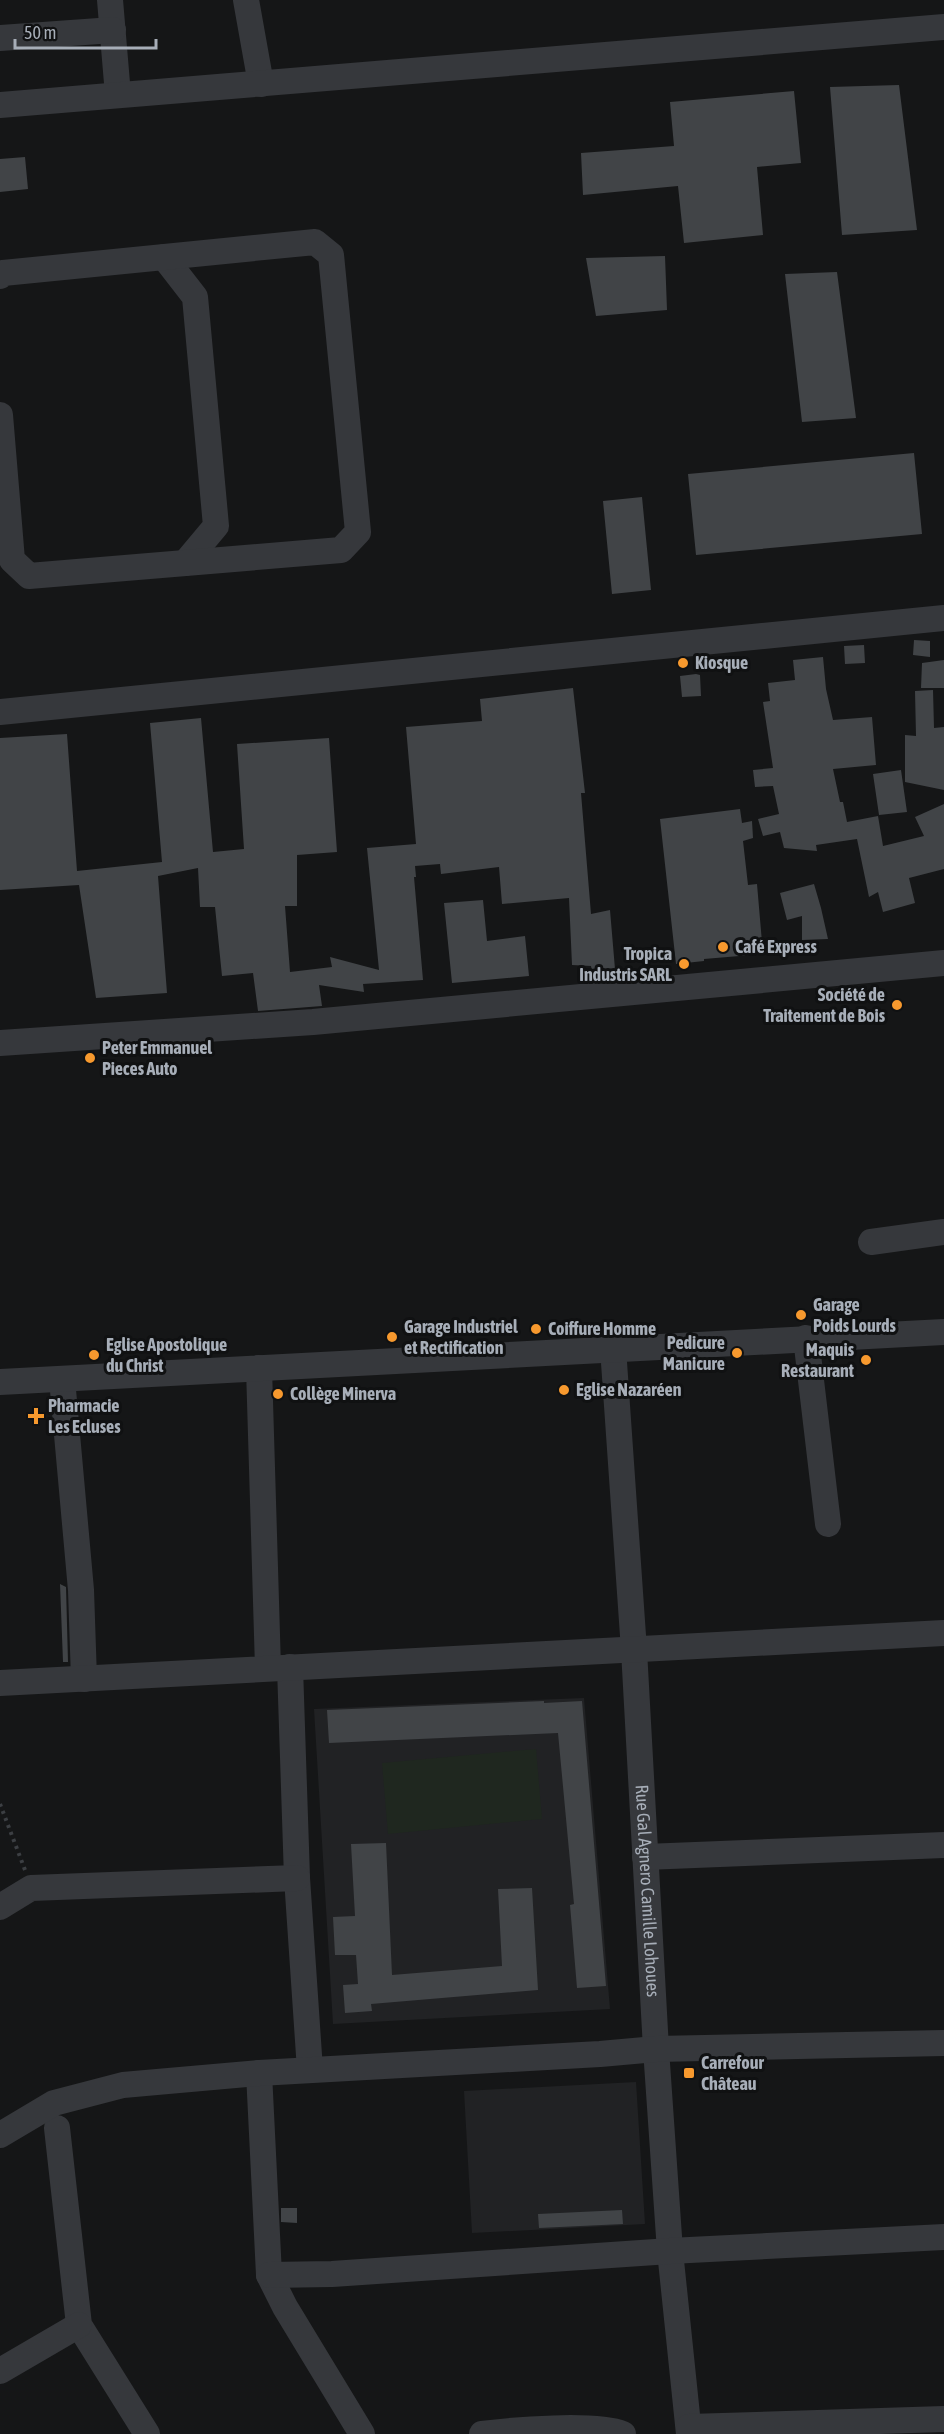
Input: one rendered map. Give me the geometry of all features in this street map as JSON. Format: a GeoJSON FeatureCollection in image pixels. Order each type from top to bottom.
{"type":"FeatureCollection","features":[{"type":"Feature","properties":{"kind":"street"},"geometry":{"type":"LineString","coordinates":[[111,0],[118,95]]}},
{"type":"Feature","properties":{"kind":"street"},"geometry":{"type":"LineString","coordinates":[[246,0],[261,84]]}},
{"type":"Feature","properties":{"kind":"street"},"geometry":{"type":"LineString","coordinates":[[0,105],[944,27]]}},
{"type":"Feature","properties":{"kind":"street"},"geometry":{"type":"LineString","coordinates":[[0,38],[113,30]]}},
{"type":"Feature","properties":{"kind":"street"},"geometry":{"type":"LineString","coordinates":[[0,276],[3,273],[315,242],[331,255],[358,532],[341,550],[29,576],[12,560],[0,415]]}},
{"type":"Feature","properties":{"kind":"street"},"geometry":{"type":"LineString","coordinates":[[164,257],[195,297],[216,526],[185,563]]}},
{"type":"Feature","properties":{"kind":"street"},"geometry":{"type":"LineString","coordinates":[[0,712],[944,618]]}},
{"type":"Feature","properties":{"kind":"street"},"geometry":{"type":"LineString","coordinates":[[0,1042],[313,1022],[944,963]]}},
{"type":"Feature","properties":{"kind":"street"},"geometry":{"type":"LineString","coordinates":[[871,1242],[944,1232]]}},
{"type":"Feature","properties":{"kind":"street"},"geometry":{"type":"LineString","coordinates":[[0,1382],[944,1332]]}},
{"type":"Feature","properties":{"kind":"street"},"geometry":{"type":"LineString","coordinates":[[806,1338],[828,1524]]}},
{"type":"Feature","properties":{"kind":"street","name":"Rue Gal Agnero Camille Lohoues"},"geometry":{"type":"LineString","coordinates":[[613,1348],[634,1650],[656,2049],[670,2251],[689,2430]]}},
{"type":"Feature","properties":{"kind":"street"},"geometry":{"type":"LineString","coordinates":[[259,1368],[310,2070]]}},
{"type":"Feature","properties":{"kind":"street"},"geometry":{"type":"LineString","coordinates":[[62,1379],[81,1590],[84,1678]]}},
{"type":"Feature","properties":{"kind":"street"},"geometry":{"type":"LineString","coordinates":[[0,1683],[944,1633]]}},
{"type":"Feature","properties":{"kind":"street"},"geometry":{"type":"LineString","coordinates":[[645,1857],[944,1845]]}},
{"type":"Feature","properties":{"kind":"street"},"geometry":{"type":"LineString","coordinates":[[0,1907],[31,1888],[297,1878]]}},
{"type":"Feature","properties":{"kind":"street"},"geometry":{"type":"LineString","coordinates":[[0,2135],[54,2103],[123,2085],[259,2073],[656,2049],[944,2043]]}},
{"type":"Feature","properties":{"kind":"street"},"geometry":{"type":"LineString","coordinates":[[259,2073],[269,2275],[285,2307],[362,2434]]}},
{"type":"Feature","properties":{"kind":"street"},"geometry":{"type":"LineString","coordinates":[[57,2128],[79,2325],[147,2434]]}},
{"type":"Feature","properties":{"kind":"street"},"geometry":{"type":"LineString","coordinates":[[269,2275],[332,2274],[670,2251],[944,2237]]}},
{"type":"Feature","properties":{"kind":"street"},"geometry":{"type":"LineString","coordinates":[[0,2371],[79,2325]]}},
{"type":"Feature","properties":{"kind":"street"},"geometry":{"type":"LineString","coordinates":[[689,2430],[944,2419]]}},
{"type":"Feature","properties":{"kind":"street"},"geometry":{"type":"LineString","coordinates":[[482,2434],[600,2429],[623,2434]]}},
{"type":"Feature","properties":{"kind":"path"},"geometry":{"type":"LineString","coordinates":[[0,1803],[31,1888]]}},
{"type":"Feature","properties":{"kind":"shaded area"},"geometry":{"type":"Polygon","coordinates":[[[584,1698],[610,2009],[333,2024],[314,1709],[584,1698]]]}},
{"type":"Feature","properties":{"kind":"shaded area"},"geometry":{"type":"Polygon","coordinates":[[[536,1749],[542,1819],[388,1834],[382,1763],[536,1749]]]}},
{"type":"Feature","properties":{"kind":"shaded area"},"geometry":{"type":"Polygon","coordinates":[[[636,2082],[645,2224],[472,2233],[464,2091],[636,2082]]]}},
{"type":"Feature","properties":{"kind":"building"},"geometry":{"type":"Polygon","coordinates":[[[899,85],[917,230],[842,235],[830,87],[899,85]]]}},
{"type":"Feature","properties":{"kind":"building"},"geometry":{"type":"Polygon","coordinates":[[[794,91],[801,163],[757,167],[763,235],[684,243],[678,186],[583,195],[581,153],[674,146],[670,102],[794,91]]]}},
{"type":"Feature","properties":{"kind":"building"},"geometry":{"type":"Polygon","coordinates":[[[25,157],[28,189],[0,192],[0,159],[25,157]]]}},
{"type":"Feature","properties":{"kind":"building"},"geometry":{"type":"Polygon","coordinates":[[[665,256],[667,310],[596,316],[586,258],[665,256]]]}},
{"type":"Feature","properties":{"kind":"building"},"geometry":{"type":"Polygon","coordinates":[[[837,272],[856,418],[802,422],[785,274],[837,272]]]}},
{"type":"Feature","properties":{"kind":"building"},"geometry":{"type":"Polygon","coordinates":[[[914,453],[922,534],[696,555],[688,474],[914,453]]]}},
{"type":"Feature","properties":{"kind":"building"},"geometry":{"type":"Polygon","coordinates":[[[642,497],[651,590],[612,594],[603,501],[642,497]]]}},
{"type":"Feature","properties":{"kind":"building"},"geometry":{"type":"Polygon","coordinates":[[[914,640],[930,641],[930,657],[913,655],[914,640]]]}},
{"type":"Feature","properties":{"kind":"building"},"geometry":{"type":"Polygon","coordinates":[[[864,645],[865,663],[845,664],[844,646],[864,645]]]}},
{"type":"Feature","properties":{"kind":"building"},"geometry":{"type":"Polygon","coordinates":[[[823,657],[826,689],[833,720],[872,717],[876,765],[833,769],[847,822],[878,816],[883,846],[924,836],[915,817],[944,804],[944,869],[909,878],[915,903],[883,912],[878,892],[869,897],[857,839],[816,845],[817,851],[784,848],[780,832],[763,836],[758,819],[779,814],[773,786],[755,787],[753,770],[773,768],[763,702],[770,701],[768,683],[795,680],[793,660],[823,657]]]}},
{"type":"Feature","properties":{"kind":"building"},"geometry":{"type":"Polygon","coordinates":[[[944,660],[944,688],[921,688],[922,663],[944,660]]]}},
{"type":"Feature","properties":{"kind":"building"},"geometry":{"type":"Polygon","coordinates":[[[700,675],[701,696],[682,697],[680,676],[700,675]]]}},
{"type":"Feature","properties":{"kind":"building"},"geometry":{"type":"Polygon","coordinates":[[[573,688],[585,793],[581,793],[591,914],[610,910],[615,969],[592,971],[591,966],[572,965],[569,898],[502,904],[499,867],[441,874],[440,864],[415,866],[423,980],[363,984],[364,992],[319,985],[322,1006],[258,1011],[253,973],[222,976],[215,907],[200,907],[198,868],[158,876],[167,993],[96,998],[79,885],[0,890],[0,738],[67,734],[77,871],[162,862],[150,723],[201,718],[213,852],[244,849],[237,744],[329,738],[337,852],[297,855],[297,906],[285,906],[290,972],[332,967],[330,957],[379,970],[367,848],[416,844],[406,727],[482,721],[480,699],[573,688]]]}},
{"type":"Feature","properties":{"kind":"building"},"geometry":{"type":"Polygon","coordinates":[[[933,690],[934,728],[944,727],[944,790],[905,782],[905,735],[916,736],[915,691],[933,690]]]}},
{"type":"Feature","properties":{"kind":"building"},"geometry":{"type":"Polygon","coordinates":[[[901,770],[907,812],[879,815],[873,774],[901,770]]]}},
{"type":"Feature","properties":{"kind":"building"},"geometry":{"type":"Polygon","coordinates":[[[740,809],[742,823],[752,821],[753,838],[743,841],[748,885],[757,884],[763,954],[676,964],[660,819],[740,809]]]}},
{"type":"Feature","properties":{"kind":"building"},"geometry":{"type":"Polygon","coordinates":[[[814,884],[828,939],[802,940],[802,916],[787,920],[780,893],[814,884]]]}},
{"type":"Feature","properties":{"kind":"building"},"geometry":{"type":"Polygon","coordinates":[[[483,900],[487,941],[525,936],[529,976],[452,983],[444,903],[483,900]]]}},
{"type":"Feature","properties":{"kind":"building"},"geometry":{"type":"Polygon","coordinates":[[[60,1584],[66,1587],[68,1662],[63,1662],[60,1584]]]}},
{"type":"Feature","properties":{"kind":"building"},"geometry":{"type":"Polygon","coordinates":[[[544,1701],[544,1703],[582,1701],[606,1986],[577,1988],[570,1905],[574,1904],[558,1733],[329,1743],[327,1710],[544,1701]]]}},
{"type":"Feature","properties":{"kind":"building"},"geometry":{"type":"Polygon","coordinates":[[[386,1843],[392,1975],[502,1966],[498,1889],[532,1888],[538,1990],[371,2004],[372,2011],[345,2013],[343,1985],[358,1984],[356,1955],[335,1955],[333,1917],[355,1916],[351,1844],[386,1843]]]}},
{"type":"Feature","properties":{"kind":"building"},"geometry":{"type":"Polygon","coordinates":[[[281,2208],[297,2208],[297,2223],[281,2222],[281,2208]]]}},
{"type":"Feature","properties":{"kind":"building"},"geometry":{"type":"Polygon","coordinates":[[[622,2210],[623,2224],[539,2228],[538,2214],[622,2210]]]}},
{"type":"Feature","properties":{"kind":"place","name":"Kiosque"},"geometry":{"type":"Point","coordinates":[683,663]}},
{"type":"Feature","properties":{"kind":"place","name":"Café Express"},"geometry":{"type":"Point","coordinates":[723,947]}},
{"type":"Feature","properties":{"kind":"place","name":"Tropica Industris SARL"},"geometry":{"type":"Point","coordinates":[684,964]}},
{"type":"Feature","properties":{"kind":"place","name":"Société de Traitement de Bois"},"geometry":{"type":"Point","coordinates":[897,1005]}},
{"type":"Feature","properties":{"kind":"place","name":"Peter Emmanuel Pieces Auto"},"geometry":{"type":"Point","coordinates":[90,1058]}},
{"type":"Feature","properties":{"kind":"place","name":"Garage Poids Lourds"},"geometry":{"type":"Point","coordinates":[801,1315]}},
{"type":"Feature","properties":{"kind":"place","name":"Coiffure Homme"},"geometry":{"type":"Point","coordinates":[536,1329]}},
{"type":"Feature","properties":{"kind":"place","name":"Garage Industriel et Rectification"},"geometry":{"type":"Point","coordinates":[392,1337]}},
{"type":"Feature","properties":{"kind":"place","name":"Pedicure Manicure"},"geometry":{"type":"Point","coordinates":[737,1353]}},
{"type":"Feature","properties":{"kind":"place","name":"Eglise Apostolique du Christ"},"geometry":{"type":"Point","coordinates":[94,1355]}},
{"type":"Feature","properties":{"kind":"place","name":"Maquis Restaurant"},"geometry":{"type":"Point","coordinates":[866,1360]}},
{"type":"Feature","properties":{"kind":"place","name":"Eglise Nazaréen"},"geometry":{"type":"Point","coordinates":[564,1390]}},
{"type":"Feature","properties":{"kind":"place","name":"Collège Minerva"},"geometry":{"type":"Point","coordinates":[278,1394]}},
{"type":"Feature","properties":{"kind":"place","name":"Pharmacie Les Ecluses"},"geometry":{"type":"Point","coordinates":[36,1416]}},
{"type":"Feature","properties":{"kind":"place","name":"Carrefour Château"},"geometry":{"type":"Point","coordinates":[689,2073]}}]}
